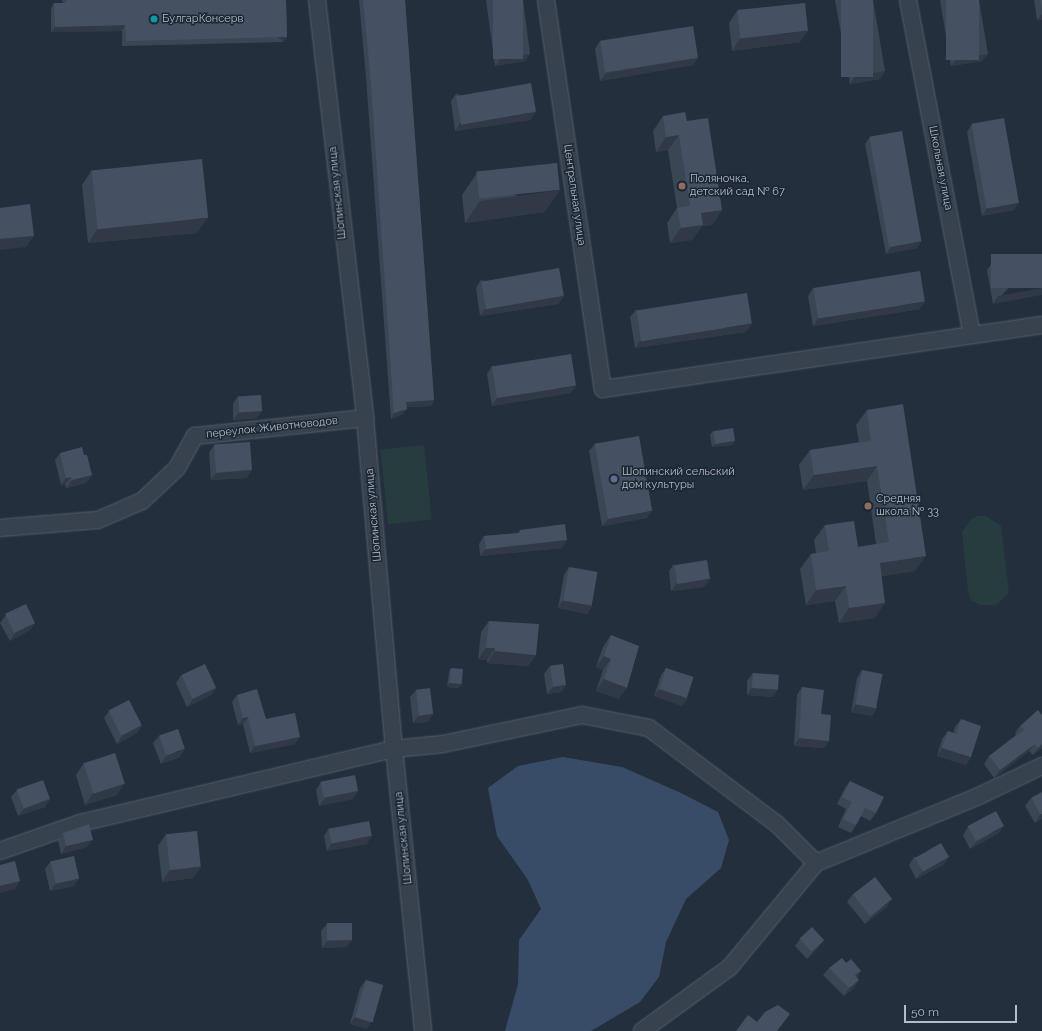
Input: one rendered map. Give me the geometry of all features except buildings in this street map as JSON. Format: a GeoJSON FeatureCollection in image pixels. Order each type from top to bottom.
{"type":"FeatureCollection","features":[{"type":"Feature","properties":{"kind":"street","name":"Шопинская улица"},"geometry":{"type":"LineString","coordinates":[[317,0],[365,418],[394,749],[423,1031]]}},
{"type":"Feature","properties":{"kind":"street","name":"Центральная улица"},"geometry":{"type":"LineString","coordinates":[[546,0],[603,389],[972,335]]}},
{"type":"Feature","properties":{"kind":"street","name":"Школьная улица"},"geometry":{"type":"LineString","coordinates":[[908,0],[972,335]]}},
{"type":"Feature","properties":{"kind":"street"},"geometry":{"type":"LineString","coordinates":[[972,335],[1042,325]]}},
{"type":"Feature","properties":{"kind":"street","name":"переулок Животноводов"},"geometry":{"type":"LineString","coordinates":[[0,528],[98,520],[142,501],[177,468],[195,436],[365,418]]}},
{"type":"Feature","properties":{"kind":"street"},"geometry":{"type":"LineString","coordinates":[[0,851],[80,823],[394,749],[450,742],[582,715],[649,728],[777,824],[816,863]]}},
{"type":"Feature","properties":{"kind":"street"},"geometry":{"type":"LineString","coordinates":[[642,1031],[730,967],[816,863],[979,796],[1042,766]]}},
{"type":"Feature","properties":{"kind":"green space"},"geometry":{"type":"Polygon","coordinates":[[[424,445],[432,520],[388,524],[380,450],[424,445]]]}},
{"type":"Feature","properties":{"kind":"green space"},"geometry":{"type":"Polygon","coordinates":[[[978,516],[986,516],[1001,526],[1009,593],[996,605],[980,605],[971,600],[968,592],[962,532],[971,519],[978,516]]]}},
{"type":"Feature","properties":{"kind":"water"},"geometry":{"type":"Polygon","coordinates":[[[563,757],[622,767],[681,793],[718,812],[729,840],[721,868],[686,899],[666,942],[659,977],[640,1002],[591,1031],[505,1031],[518,984],[519,940],[541,909],[528,880],[497,836],[488,788],[518,766],[563,757]]]}},
{"type":"Feature","properties":{"kind":"place","name":"БулгарКонсерв"},"geometry":{"type":"Point","coordinates":[154,19]}},
{"type":"Feature","properties":{"kind":"place","name":"Поляночка, детский сад № 67"},"geometry":{"type":"Point","coordinates":[682,186]}},
{"type":"Feature","properties":{"kind":"place","name":"Шопинский сельский дом культуры"},"geometry":{"type":"Point","coordinates":[614,479]}},
{"type":"Feature","properties":{"kind":"place","name":"Средняя школа № 33"},"geometry":{"type":"Point","coordinates":[868,506]}}]}
